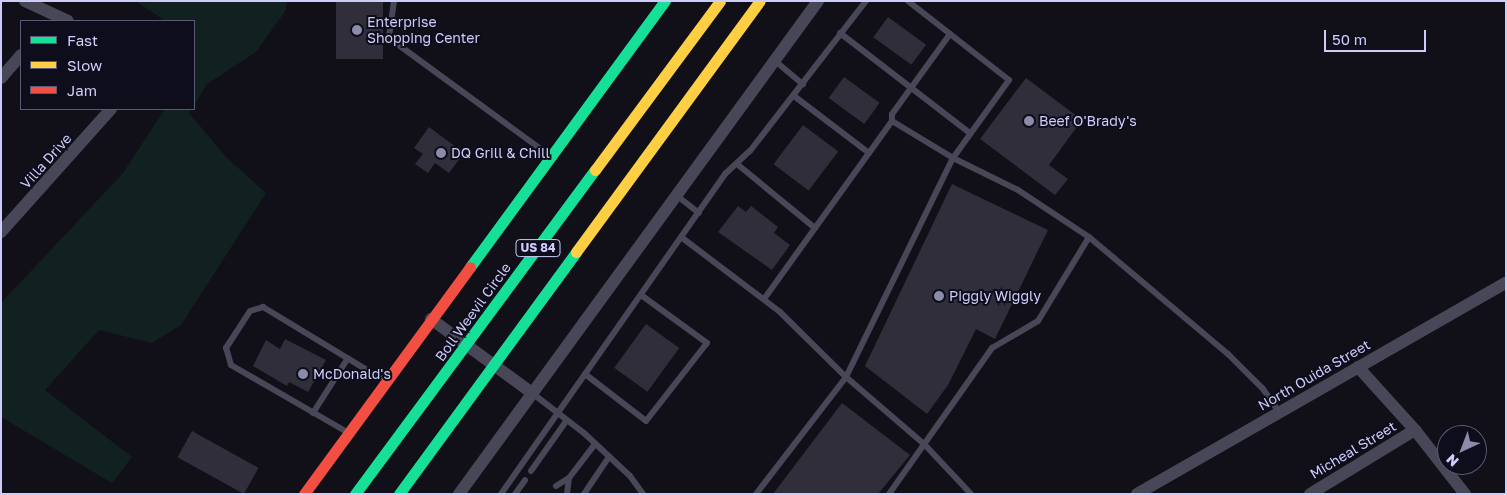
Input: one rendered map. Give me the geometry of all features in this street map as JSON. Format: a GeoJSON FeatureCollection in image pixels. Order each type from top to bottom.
{"type":"FeatureCollection","features":[{"type":"Feature","properties":{"kind":"main road"},"geometry":{"type":"LineString","coordinates":[[304,494],[666,1]]}},
{"type":"Feature","properties":{"kind":"main road","name":"Boll Weevil Circle"},"geometry":{"type":"LineString","coordinates":[[355,494],[720,1]]}},
{"type":"Feature","properties":{"kind":"main road","name":"US 84"},"geometry":{"type":"LineString","coordinates":[[399,494],[760,1]]}},
{"type":"Feature","properties":{"kind":"street"},"geometry":{"type":"LineString","coordinates":[[25,1],[59,19]]}},
{"type":"Feature","properties":{"kind":"street"},"geometry":{"type":"LineString","coordinates":[[459,494],[818,1]]}},
{"type":"Feature","properties":{"kind":"street"},"geometry":{"type":"LineString","coordinates":[[1,78],[20,56]]}},
{"type":"Feature","properties":{"kind":"street","name":"Villa Drive"},"geometry":{"type":"LineString","coordinates":[[1,232],[110,110]]}},
{"type":"Feature","properties":{"kind":"street","name":"North Ouida Street"},"geometry":{"type":"LineString","coordinates":[[1140,493],[1506,283]]}},
{"type":"Feature","properties":{"kind":"street"},"geometry":{"type":"LineString","coordinates":[[431,319],[532,393]]}},
{"type":"Feature","properties":{"kind":"street","name":"Micheal Street"},"geometry":{"type":"LineString","coordinates":[[1311,493],[1415,430],[1358,368]]}},
{"type":"Feature","properties":{"kind":"street"},"geometry":{"type":"LineString","coordinates":[[1415,430],[1465,494]]}},
{"type":"Feature","properties":{"kind":"lane"},"geometry":{"type":"LineString","coordinates":[[394,1],[389,38],[551,157]]}},
{"type":"Feature","properties":{"kind":"lane"},"geometry":{"type":"LineString","coordinates":[[501,494],[725,174],[737,164],[794,96],[866,1]]}},
{"type":"Feature","properties":{"kind":"lane"},"geometry":{"type":"LineString","coordinates":[[756,494],[846,377],[953,158],[1009,80],[908,1]]}},
{"type":"Feature","properties":{"kind":"lane"},"geometry":{"type":"LineString","coordinates":[[840,33],[970,132]]}},
{"type":"Feature","properties":{"kind":"lane"},"geometry":{"type":"LineString","coordinates":[[764,299],[892,121],[892,114],[910,87],[950,34]]}},
{"type":"Feature","properties":{"kind":"lane"},"geometry":{"type":"LineString","coordinates":[[774,60],[803,84]]}},
{"type":"Feature","properties":{"kind":"lane"},"geometry":{"type":"LineString","coordinates":[[794,96],[869,153]]}},
{"type":"Feature","properties":{"kind":"lane"},"geometry":{"type":"LineString","coordinates":[[892,121],[953,158],[1018,190],[1088,237],[1228,354],[1263,389],[1279,412]]}},
{"type":"Feature","properties":{"kind":"lane"},"geometry":{"type":"LineString","coordinates":[[737,164],[815,228]]}},
{"type":"Feature","properties":{"kind":"lane"},"geometry":{"type":"LineString","coordinates":[[676,195],[698,213]]}},
{"type":"Feature","properties":{"kind":"lane"},"geometry":{"type":"LineString","coordinates":[[681,237],[764,299],[846,377],[925,445],[971,494]]}},
{"type":"Feature","properties":{"kind":"lane"},"geometry":{"type":"LineString","coordinates":[[889,494],[992,348],[1038,321],[1088,237]]}},
{"type":"Feature","properties":{"kind":"lane"},"geometry":{"type":"LineString","coordinates":[[585,374],[646,421],[707,343],[641,294]]}},
{"type":"Feature","properties":{"kind":"lane"},"geometry":{"type":"LineString","coordinates":[[348,433],[231,365],[226,348],[250,311],[263,307],[386,381]]}},
{"type":"Feature","properties":{"kind":"lane"},"geometry":{"type":"LineString","coordinates":[[313,413],[348,358]]}},
{"type":"Feature","properties":{"kind":"lane"},"geometry":{"type":"LineString","coordinates":[[532,393],[595,444],[643,494]]}},
{"type":"Feature","properties":{"kind":"lane"},"geometry":{"type":"LineString","coordinates":[[531,471],[567,420]]}},
{"type":"Feature","properties":{"kind":"lane"},"geometry":{"type":"LineString","coordinates":[[561,490],[595,444]]}},
{"type":"Feature","properties":{"kind":"lane"},"geometry":{"type":"LineString","coordinates":[[584,494],[609,457]]}},
{"type":"Feature","properties":{"kind":"lane"},"geometry":{"type":"LineString","coordinates":[[561,490],[569,478]]}},
{"type":"Feature","properties":{"kind":"lane"},"geometry":{"type":"LineString","coordinates":[[515,494],[525,480]]}},
{"type":"Feature","properties":{"kind":"shaded area"},"geometry":{"type":"Polygon","coordinates":[[[136,1],[287,1],[286,10],[256,52],[207,84],[195,103],[195,20],[164,20],[136,1]]]}},
{"type":"Feature","properties":{"kind":"shaded area"},"geometry":{"type":"Polygon","coordinates":[[[164,110],[190,110],[189,113],[226,157],[266,193],[181,325],[152,343],[99,330],[45,390],[132,457],[112,483],[1,417],[1,303],[123,173],[164,110]]]}},
{"type":"Feature","properties":{"kind":"building","name":"Enterprise Shopping Center"},"geometry":{"type":"Polygon","coordinates":[[[336,1],[383,1],[383,59],[336,59],[336,1]]]}},
{"type":"Feature","properties":{"kind":"building"},"geometry":{"type":"Polygon","coordinates":[[[888,17],[926,45],[911,65],[873,37],[888,17]]]}},
{"type":"Feature","properties":{"kind":"building"},"geometry":{"type":"Polygon","coordinates":[[[844,77],[880,103],[864,124],[829,98],[844,77]]]}},
{"type":"Feature","properties":{"kind":"building"},"geometry":{"type":"Polygon","coordinates":[[[1026,78],[1082,120],[1049,165],[1068,179],[1055,195],[980,139],[1026,78]]]}},
{"type":"Feature","properties":{"kind":"building"},"geometry":{"type":"Polygon","coordinates":[[[803,125],[838,151],[809,191],[774,164],[803,125]]]}},
{"type":"Feature","properties":{"kind":"building"},"geometry":{"type":"Polygon","coordinates":[[[429,127],[464,153],[449,173],[435,163],[428,173],[415,164],[423,154],[414,148],[429,127]]]}},
{"type":"Feature","properties":{"kind":"building"},"geometry":{"type":"Polygon","coordinates":[[[952,184],[1048,230],[995,339],[976,329],[948,385],[927,414],[865,366],[952,184]]]}},
{"type":"Feature","properties":{"kind":"building"},"geometry":{"type":"Polygon","coordinates":[[[738,206],[746,212],[751,206],[778,227],[774,233],[790,245],[772,270],[718,232],[738,206]]]}},
{"type":"Feature","properties":{"kind":"building"},"geometry":{"type":"Polygon","coordinates":[[[646,324],[679,348],[647,392],[614,368],[646,324]]]}},
{"type":"Feature","properties":{"kind":"building"},"geometry":{"type":"Polygon","coordinates":[[[285,339],[326,360],[308,392],[289,382],[287,386],[253,366],[266,340],[280,349],[285,339]]]}},
{"type":"Feature","properties":{"kind":"building"},"geometry":{"type":"Polygon","coordinates":[[[842,403],[910,455],[878,494],[773,494],[842,403]]]}},
{"type":"Feature","properties":{"kind":"building"},"geometry":{"type":"Polygon","coordinates":[[[192,431],[258,468],[244,494],[177,457],[192,431]]]}},
{"type":"Feature","properties":{"kind":"traffic: fast"},"geometry":{"type":"LineString","coordinates":[[470,267],[665,1]]}},
{"type":"Feature","properties":{"kind":"traffic: fast"},"geometry":{"type":"LineString","coordinates":[[355,494],[595,170]]}},
{"type":"Feature","properties":{"kind":"traffic: fast"},"geometry":{"type":"LineString","coordinates":[[399,494],[576,252]]}},
{"type":"Feature","properties":{"kind":"traffic: slow"},"geometry":{"type":"LineString","coordinates":[[595,170],[720,1]]}},
{"type":"Feature","properties":{"kind":"traffic: slow"},"geometry":{"type":"LineString","coordinates":[[576,252],[760,1]]}},
{"type":"Feature","properties":{"kind":"traffic: jam"},"geometry":{"type":"LineString","coordinates":[[304,494],[470,267]]}},
{"type":"Feature","properties":{"kind":"place","name":"Enterprise Shopping Center"},"geometry":{"type":"Point","coordinates":[357,30]}},
{"type":"Feature","properties":{"kind":"place","name":"Beef O'Brady's"},"geometry":{"type":"Point","coordinates":[1029,121]}},
{"type":"Feature","properties":{"kind":"place","name":"DQ Grill & Chill"},"geometry":{"type":"Point","coordinates":[441,153]}},
{"type":"Feature","properties":{"kind":"place","name":"Piggly Wiggly"},"geometry":{"type":"Point","coordinates":[939,296]}},
{"type":"Feature","properties":{"kind":"place","name":"McDonald's"},"geometry":{"type":"Point","coordinates":[303,374]}}]}
